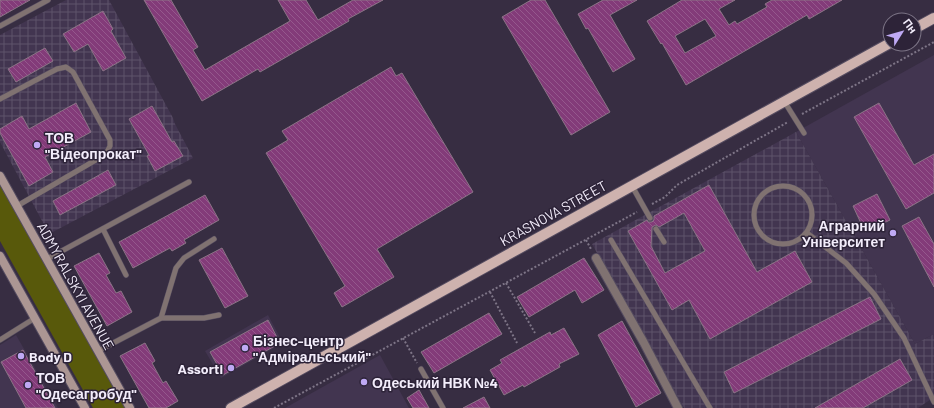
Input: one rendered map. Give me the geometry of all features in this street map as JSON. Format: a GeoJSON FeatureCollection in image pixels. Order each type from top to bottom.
{"type":"FeatureCollection","features":[{"type":"Feature","properties":{"kind":"main road"},"geometry":{"type":"LineString","coordinates":[[922,25],[934,18]]}},
{"type":"Feature","properties":{"kind":"main road","name":"KRASNOVA STREET"},"geometry":{"type":"LineString","coordinates":[[231,408],[882,46]]}},
{"type":"Feature","properties":{"kind":"main road","name":"ADMYRALSKYI AVENUE"},"geometry":{"type":"LineString","coordinates":[[0,176],[130,408]]}},
{"type":"Feature","properties":{"kind":"main road"},"geometry":{"type":"LineString","coordinates":[[1,260],[85,408]]}},
{"type":"Feature","properties":{"kind":"street"},"geometry":{"type":"LineString","coordinates":[[596,258],[678,408]]}},
{"type":"Feature","properties":{"kind":"lane"},"geometry":{"type":"LineString","coordinates":[[0,26],[48,0]]}},
{"type":"Feature","properties":{"kind":"lane"},"geometry":{"type":"LineString","coordinates":[[0,99],[57,69],[66,67],[73,72],[110,140],[110,146],[106,154],[17,206]]}},
{"type":"Feature","properties":{"kind":"lane"},"geometry":{"type":"LineString","coordinates":[[784,101],[804,133]]}},
{"type":"Feature","properties":{"kind":"lane"},"geometry":{"type":"LineString","coordinates":[[47,259],[189,182]]}},
{"type":"Feature","properties":{"kind":"lane"},"geometry":{"type":"LineString","coordinates":[[787,185],[801,191],[811,203],[813,218],[807,233],[794,242],[779,244],[765,238],[755,226],[753,211],[759,196],[771,187],[787,185]]}},
{"type":"Feature","properties":{"kind":"lane"},"geometry":{"type":"LineString","coordinates":[[632,186],[650,218]]}},
{"type":"Feature","properties":{"kind":"lane"},"geometry":{"type":"LineString","coordinates":[[103,229],[126,275]]}},
{"type":"Feature","properties":{"kind":"lane"},"geometry":{"type":"LineString","coordinates":[[656,229],[664,242]]}},
{"type":"Feature","properties":{"kind":"lane"},"geometry":{"type":"LineString","coordinates":[[807,233],[846,263],[874,294],[904,338],[934,402]]}},
{"type":"Feature","properties":{"kind":"lane"},"geometry":{"type":"LineString","coordinates":[[161,318],[176,268],[184,258],[214,239]]}},
{"type":"Feature","properties":{"kind":"lane"},"geometry":{"type":"LineString","coordinates":[[611,240],[710,408]]}},
{"type":"Feature","properties":{"kind":"lane"},"geometry":{"type":"LineString","coordinates":[[98,351],[161,318],[204,318],[219,315]]}},
{"type":"Feature","properties":{"kind":"lane"},"geometry":{"type":"LineString","coordinates":[[0,340],[35,318]]}},
{"type":"Feature","properties":{"kind":"lane"},"geometry":{"type":"LineString","coordinates":[[421,369],[443,408]]}},
{"type":"Feature","properties":{"kind":"path"},"geometry":{"type":"LineString","coordinates":[[274,408],[665,197],[676,185],[794,118],[934,42]]}},
{"type":"Feature","properties":{"kind":"path"},"geometry":{"type":"LineString","coordinates":[[506,283],[535,333]]}},
{"type":"Feature","properties":{"kind":"path"},"geometry":{"type":"LineString","coordinates":[[490,292],[517,343]]}},
{"type":"Feature","properties":{"kind":"path"},"geometry":{"type":"LineString","coordinates":[[403,338],[421,369]]}},
{"type":"Feature","properties":{"kind":"shaded area"},"geometry":{"type":"Polygon","coordinates":[[[66,0],[109,0],[193,158],[49,234],[0,142],[0,35],[66,0]]]}},
{"type":"Feature","properties":{"kind":"shaded area","name":"Аграрний Університет"},"geometry":{"type":"Polygon","coordinates":[[[934,55],[934,334],[915,344],[796,132],[934,55]]]}},
{"type":"Feature","properties":{"kind":"shaded area"},"geometry":{"type":"Polygon","coordinates":[[[796,132],[915,344],[934,334],[934,397],[918,408],[684,408],[592,244],[796,132]]]}},
{"type":"Feature","properties":{"kind":"shaded area"},"geometry":{"type":"Polygon","coordinates":[[[0,184],[126,408],[93,408],[0,241],[0,184]]]}},
{"type":"Feature","properties":{"kind":"shaded area","name":"Бізнес-центр \"Адміральський\""},"geometry":{"type":"Polygon","coordinates":[[[268,315],[283,343],[221,378],[205,351],[268,315]]]}},
{"type":"Feature","properties":{"kind":"shaded area"},"geometry":{"type":"Polygon","coordinates":[[[16,335],[58,408],[0,408],[0,345],[16,335]]]}},
{"type":"Feature","properties":{"kind":"shaded area","name":"Одеський НВК №4"},"geometry":{"type":"Polygon","coordinates":[[[380,355],[409,408],[285,408],[380,355]]]}},
{"type":"Feature","properties":{"kind":"building"},"geometry":{"type":"Polygon","coordinates":[[[0,0],[30,0],[0,17],[0,0]]]}},
{"type":"Feature","properties":{"kind":"building"},"geometry":{"type":"Polygon","coordinates":[[[144,0],[171,0],[198,47],[193,50],[205,70],[290,21],[278,0],[306,0],[318,20],[353,0],[383,0],[348,19],[349,21],[260,72],[258,69],[202,101],[144,0]]]}},
{"type":"Feature","properties":{"kind":"building"},"geometry":{"type":"Polygon","coordinates":[[[531,0],[545,0],[610,112],[571,135],[502,17],[531,0]]]}},
{"type":"Feature","properties":{"kind":"building"},"geometry":{"type":"Polygon","coordinates":[[[603,0],[637,0],[610,15],[635,59],[613,72],[588,28],[586,29],[578,14],[603,0]]]}},
{"type":"Feature","properties":{"kind":"building"},"geometry":{"type":"Polygon","coordinates":[[[682,0],[735,0],[719,9],[729,25],[735,21],[737,24],[767,7],[765,4],[772,0],[842,0],[809,19],[807,15],[686,85],[662,43],[661,44],[647,21],[682,0]],[[705,19],[675,36],[685,53],[716,36],[705,19]]]}},
{"type":"Feature","properties":{"kind":"building"},"geometry":{"type":"Polygon","coordinates":[[[103,11],[113,29],[111,31],[126,58],[103,71],[88,44],[74,52],[63,34],[103,11]]]}},
{"type":"Feature","properties":{"kind":"building"},"geometry":{"type":"Polygon","coordinates":[[[45,48],[53,61],[16,82],[8,69],[45,48]]]}},
{"type":"Feature","properties":{"kind":"building"},"geometry":{"type":"Polygon","coordinates":[[[391,67],[396,76],[402,73],[473,192],[377,249],[394,277],[342,307],[334,293],[345,286],[266,153],[288,140],[282,131],[391,67]]]}},
{"type":"Feature","properties":{"kind":"building","name":"ТОВ \"Відеопрокат\""},"geometry":{"type":"Polygon","coordinates":[[[76,103],[91,132],[45,157],[53,172],[29,186],[0,133],[0,129],[22,116],[29,129],[76,103]]]}},
{"type":"Feature","properties":{"kind":"building"},"geometry":{"type":"Polygon","coordinates":[[[879,103],[914,165],[934,154],[934,193],[906,209],[854,117],[879,103]]]}},
{"type":"Feature","properties":{"kind":"building"},"geometry":{"type":"Polygon","coordinates":[[[152,106],[172,142],[174,141],[183,156],[155,171],[147,156],[149,155],[129,119],[152,106]]]}},
{"type":"Feature","properties":{"kind":"building"},"geometry":{"type":"Polygon","coordinates":[[[108,170],[116,185],[60,215],[53,201],[108,170]]]}},
{"type":"Feature","properties":{"kind":"building"},"geometry":{"type":"Polygon","coordinates":[[[709,185],[757,272],[795,251],[812,282],[710,339],[689,300],[672,310],[628,231],[647,220],[648,222],[652,222],[654,220],[654,216],[709,185]],[[684,213],[659,227],[656,225],[652,227],[651,246],[665,273],[705,251],[684,213]]]}},
{"type":"Feature","properties":{"kind":"building"},"geometry":{"type":"Polygon","coordinates":[[[877,194],[890,220],[865,232],[853,206],[877,194]]]}},
{"type":"Feature","properties":{"kind":"building"},"geometry":{"type":"Polygon","coordinates":[[[205,195],[219,220],[184,240],[186,243],[172,251],[170,248],[133,268],[119,242],[205,195]]]}},
{"type":"Feature","properties":{"kind":"building"},"geometry":{"type":"Polygon","coordinates":[[[919,217],[934,244],[934,287],[902,226],[919,217]]]}},
{"type":"Feature","properties":{"kind":"building"},"geometry":{"type":"Polygon","coordinates":[[[222,248],[248,296],[225,308],[199,260],[222,248]]]}},
{"type":"Feature","properties":{"kind":"building"},"geometry":{"type":"Polygon","coordinates":[[[99,253],[110,273],[106,275],[116,293],[121,291],[132,312],[107,326],[74,266],[99,253]]]}},
{"type":"Feature","properties":{"kind":"building"},"geometry":{"type":"Polygon","coordinates":[[[584,258],[604,290],[582,303],[575,290],[529,317],[517,297],[584,258]]]}},
{"type":"Feature","properties":{"kind":"building"},"geometry":{"type":"Polygon","coordinates":[[[870,297],[881,319],[734,393],[724,372],[870,297]]]}},
{"type":"Feature","properties":{"kind":"building"},"geometry":{"type":"Polygon","coordinates":[[[489,313],[502,334],[434,373],[421,352],[489,313]]]}},
{"type":"Feature","properties":{"kind":"building","name":"Бізнес-центр \"Адміральський\""},"geometry":{"type":"Polygon","coordinates":[[[268,320],[280,343],[223,375],[210,352],[268,320]]]}},
{"type":"Feature","properties":{"kind":"building"},"geometry":{"type":"Polygon","coordinates":[[[622,321],[661,393],[636,407],[598,335],[622,321]]]}},
{"type":"Feature","properties":{"kind":"building"},"geometry":{"type":"Polygon","coordinates":[[[564,328],[579,354],[559,364],[560,367],[524,387],[523,385],[504,395],[490,370],[502,363],[500,360],[550,332],[551,335],[564,328]]]}},
{"type":"Feature","properties":{"kind":"building"},"geometry":{"type":"Polygon","coordinates":[[[145,343],[155,361],[152,363],[163,383],[166,381],[178,401],[166,408],[149,408],[120,356],[145,343]]]}},
{"type":"Feature","properties":{"kind":"building","name":"ТОВ \"Одесагробуд\""},"geometry":{"type":"Polygon","coordinates":[[[23,350],[55,408],[26,408],[1,362],[23,350]]]}},
{"type":"Feature","properties":{"kind":"building"},"geometry":{"type":"Polygon","coordinates":[[[900,359],[912,380],[863,408],[815,408],[900,359]]]}},
{"type":"Feature","properties":{"kind":"building"},"geometry":{"type":"Polygon","coordinates":[[[419,390],[429,408],[413,408],[407,398],[419,390]]]}},
{"type":"Feature","properties":{"kind":"building"},"geometry":{"type":"Polygon","coordinates":[[[484,397],[490,408],[463,408],[484,397]]]}},
{"type":"Feature","properties":{"kind":"place","name":"ТОВ \"Відеопрокат\""},"geometry":{"type":"Point","coordinates":[37,145]}},
{"type":"Feature","properties":{"kind":"place","name":"Аграрний Університет"},"geometry":{"type":"Point","coordinates":[893,233]}},
{"type":"Feature","properties":{"kind":"place","name":"Бізнес-центр \"Адміральський\""},"geometry":{"type":"Point","coordinates":[245,348]}},
{"type":"Feature","properties":{"kind":"place","name":"Body D"},"geometry":{"type":"Point","coordinates":[21,356]}},
{"type":"Feature","properties":{"kind":"place","name":"Assorti"},"geometry":{"type":"Point","coordinates":[231,368]}},
{"type":"Feature","properties":{"kind":"place","name":"Одеський НВК №4"},"geometry":{"type":"Point","coordinates":[364,382]}},
{"type":"Feature","properties":{"kind":"place","name":"ТОВ \"Одесагробуд\""},"geometry":{"type":"Point","coordinates":[28,385]}}]}
